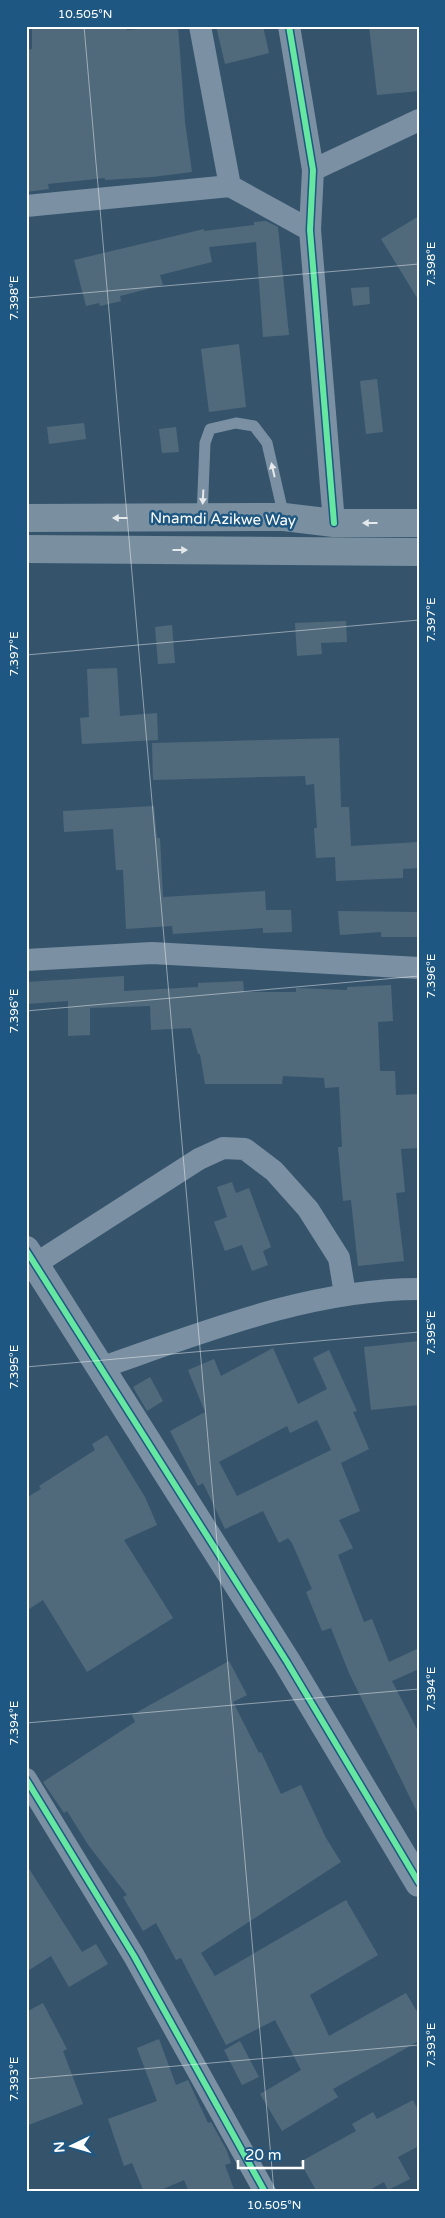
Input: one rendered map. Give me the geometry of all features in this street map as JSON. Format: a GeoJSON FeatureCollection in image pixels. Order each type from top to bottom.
{"type":"FeatureCollection","features":[{"type":"Feature","properties":{"kind":"highway","name":"Nnamdi Azikwe Way"},"geometry":{"type":"LineString","coordinates":[[26,518],[284,517],[334,523],[419,523]]}},
{"type":"Feature","properties":{"kind":"highway","name":"Nnamdi Azikwe Way"},"geometry":{"type":"LineString","coordinates":[[26,549],[419,552]]}},
{"type":"Feature","properties":{"kind":"street"},"geometry":{"type":"LineString","coordinates":[[200,26],[230,186]]}},
{"type":"Feature","properties":{"kind":"street"},"geometry":{"type":"LineString","coordinates":[[290,26],[313,170],[310,230],[334,523]]}},
{"type":"Feature","properties":{"kind":"street"},"geometry":{"type":"LineString","coordinates":[[313,170],[419,120]]}},
{"type":"Feature","properties":{"kind":"street"},"geometry":{"type":"LineString","coordinates":[[26,206],[230,186],[310,230]]}},
{"type":"Feature","properties":{"kind":"street"},"geometry":{"type":"LineString","coordinates":[[26,960],[152,953],[419,968]]}},
{"type":"Feature","properties":{"kind":"street"},"geometry":{"type":"LineString","coordinates":[[346,1294],[339,1258],[308,1209],[274,1171],[245,1149],[223,1148],[199,1159],[29,1261],[100,1368],[287,1662],[419,1883]]}},
{"type":"Feature","properties":{"kind":"street"},"geometry":{"type":"LineString","coordinates":[[100,1368],[233,1322],[346,1294],[394,1289],[419,1289]]}},
{"type":"Feature","properties":{"kind":"street"},"geometry":{"type":"LineString","coordinates":[[26,1779],[134,1956],[264,2192]]}},
{"type":"Feature","properties":{"kind":"lane"},"geometry":{"type":"LineString","coordinates":[[202,518],[205,443],[210,429],[236,422],[254,426],[267,443],[284,517]]}},
{"type":"Feature","properties":{"kind":"building"},"geometry":{"type":"Polygon","coordinates":[[[32,26],[127,26],[127,30],[178,26],[185,122],[192,172],[152,177],[105,180],[105,178],[48,184],[49,189],[26,192],[26,50],[32,49],[32,26]]]}},
{"type":"Feature","properties":{"kind":"building"},"geometry":{"type":"Polygon","coordinates":[[[216,26],[263,26],[269,53],[225,64],[216,26]]]}},
{"type":"Feature","properties":{"kind":"building"},"geometry":{"type":"Polygon","coordinates":[[[369,26],[419,26],[419,91],[377,95],[369,26]]]}},
{"type":"Feature","properties":{"kind":"building"},"geometry":{"type":"Polygon","coordinates":[[[419,216],[419,301],[381,239],[419,216]]]}},
{"type":"Feature","properties":{"kind":"building"},"geometry":{"type":"Polygon","coordinates":[[[266,221],[278,227],[289,335],[263,337],[256,242],[209,247],[212,262],[160,275],[163,285],[120,296],[121,301],[100,306],[99,303],[86,306],[74,260],[204,229],[204,231],[254,225],[254,222],[266,221]]]}},
{"type":"Feature","properties":{"kind":"building"},"geometry":{"type":"Polygon","coordinates":[[[369,287],[370,304],[353,306],[351,288],[369,287]]]}},
{"type":"Feature","properties":{"kind":"building"},"geometry":{"type":"Polygon","coordinates":[[[239,344],[246,407],[209,412],[201,349],[239,344]]]}},
{"type":"Feature","properties":{"kind":"building"},"geometry":{"type":"Polygon","coordinates":[[[377,379],[383,432],[366,434],[360,381],[377,379]]]}},
{"type":"Feature","properties":{"kind":"building"},"geometry":{"type":"Polygon","coordinates":[[[84,423],[86,439],[49,444],[47,427],[84,423]]]}},
{"type":"Feature","properties":{"kind":"building"},"geometry":{"type":"Polygon","coordinates":[[[176,427],[179,452],[162,453],[159,429],[176,427]]]}},
{"type":"Feature","properties":{"kind":"building"},"geometry":{"type":"Polygon","coordinates":[[[346,621],[347,642],[321,643],[322,654],[297,656],[295,623],[346,621]]]}},
{"type":"Feature","properties":{"kind":"building"},"geometry":{"type":"Polygon","coordinates":[[[172,625],[175,663],[158,664],[155,627],[172,625]]]}},
{"type":"Feature","properties":{"kind":"building"},"geometry":{"type":"Polygon","coordinates":[[[117,668],[120,716],[157,713],[158,740],[82,744],[80,718],[89,717],[87,669],[117,668]]]}},
{"type":"Feature","properties":{"kind":"building"},"geometry":{"type":"Polygon","coordinates":[[[339,738],[341,807],[349,807],[351,846],[419,842],[419,868],[403,869],[403,878],[336,881],[335,857],[316,858],[314,828],[317,828],[314,784],[306,785],[305,776],[153,780],[152,743],[339,738]]]}},
{"type":"Feature","properties":{"kind":"building"},"geometry":{"type":"Polygon","coordinates":[[[154,806],[157,838],[160,838],[163,897],[265,891],[266,910],[291,910],[292,932],[263,933],[263,928],[173,934],[172,926],[126,929],[123,870],[116,870],[113,829],[64,832],[63,811],[154,806]]]}},
{"type":"Feature","properties":{"kind":"building"},"geometry":{"type":"Polygon","coordinates":[[[338,911],[419,912],[419,937],[381,937],[381,932],[340,935],[338,911]]]}},
{"type":"Feature","properties":{"kind":"building"},"geometry":{"type":"Polygon","coordinates":[[[124,976],[124,991],[198,987],[198,983],[243,981],[244,992],[296,992],[296,988],[347,990],[347,987],[391,985],[393,1021],[378,1022],[380,1071],[395,1071],[396,1095],[419,1094],[419,1148],[401,1149],[405,1192],[396,1193],[404,1261],[358,1266],[351,1200],[343,1201],[338,1147],[342,1147],[339,1087],[325,1088],[324,1078],[283,1076],[282,1084],[205,1084],[200,1054],[198,1054],[191,1028],[151,1030],[150,1006],[90,1008],[90,1035],[68,1036],[68,1001],[26,1004],[26,982],[124,976]]]}},
{"type":"Feature","properties":{"kind":"building"},"geometry":{"type":"Polygon","coordinates":[[[232,1182],[236,1193],[249,1188],[271,1247],[263,1251],[268,1265],[252,1271],[242,1245],[225,1251],[214,1222],[227,1217],[217,1187],[232,1182]]]}},
{"type":"Feature","properties":{"kind":"building"},"geometry":{"type":"Polygon","coordinates":[[[419,1341],[419,1405],[371,1410],[364,1347],[419,1341]]]}},
{"type":"Feature","properties":{"kind":"building"},"geometry":{"type":"Polygon","coordinates":[[[273,1348],[298,1404],[327,1389],[313,1358],[329,1350],[357,1411],[353,1412],[369,1449],[341,1463],[360,1511],[339,1520],[353,1548],[338,1555],[364,1622],[372,1619],[389,1662],[419,1648],[419,1669],[392,1681],[419,1733],[419,1816],[349,1673],[331,1628],[322,1631],[306,1592],[312,1589],[292,1543],[288,1538],[279,1543],[263,1511],[225,1529],[203,1483],[198,1486],[170,1431],[205,1412],[188,1370],[214,1359],[221,1376],[273,1348]],[[317,1420],[290,1433],[287,1426],[219,1462],[237,1496],[331,1450],[317,1420]]]}},
{"type":"Feature","properties":{"kind":"building"},"geometry":{"type":"Polygon","coordinates":[[[150,1377],[163,1401],[147,1411],[133,1387],[150,1377]]]}},
{"type":"Feature","properties":{"kind":"building"},"geometry":{"type":"Polygon","coordinates":[[[107,1435],[145,1497],[157,1525],[124,1540],[173,1618],[87,1672],[43,1600],[26,1611],[26,1498],[41,1489],[39,1486],[95,1450],[92,1444],[107,1435]]]}},
{"type":"Feature","properties":{"kind":"building"},"geometry":{"type":"Polygon","coordinates":[[[229,1661],[247,1695],[233,1702],[259,1753],[261,1752],[281,1794],[301,1785],[326,1838],[341,1862],[201,1953],[215,1976],[346,1900],[378,1955],[310,1995],[329,2036],[406,1993],[419,2015],[419,2041],[333,2089],[338,2097],[282,2131],[260,2094],[301,2070],[275,2020],[226,2045],[181,1958],[176,1960],[156,1923],[143,1931],[123,1897],[127,1895],[89,1846],[67,1811],[64,1813],[43,1782],[135,1722],[132,1715],[229,1661]]]}},
{"type":"Feature","properties":{"kind":"building"},"geometry":{"type":"Polygon","coordinates":[[[26,1864],[82,1952],[96,1944],[108,1964],[69,1987],[51,1956],[26,1972],[26,1864]]]}},
{"type":"Feature","properties":{"kind":"building"},"geometry":{"type":"Polygon","coordinates":[[[43,2003],[67,2049],[63,2051],[83,2104],[26,2126],[26,2012],[43,2003]]]}},
{"type":"Feature","properties":{"kind":"building"},"geometry":{"type":"Polygon","coordinates":[[[159,2039],[176,2085],[188,2080],[208,2123],[211,2122],[226,2149],[231,2163],[225,2165],[235,2192],[189,2192],[184,2180],[156,2192],[144,2192],[132,2163],[124,2166],[108,2119],[157,2101],[137,2048],[159,2039]]]}},
{"type":"Feature","properties":{"kind":"building"},"geometry":{"type":"Polygon","coordinates":[[[240,2041],[259,2077],[242,2085],[224,2050],[240,2041]]]}},
{"type":"Feature","properties":{"kind":"building"},"geometry":{"type":"Polygon","coordinates":[[[413,2100],[419,2112],[419,2146],[398,2157],[410,2179],[388,2190],[384,2182],[366,2192],[317,2192],[300,2162],[356,2131],[352,2124],[373,2112],[377,2119],[413,2100]]]}},
{"type":"Feature","properties":{"kind":"cycle path"},"geometry":{"type":"LineString","coordinates":[[289,26],[313,170],[310,230],[334,523]]}},
{"type":"Feature","properties":{"kind":"cycle path"},"geometry":{"type":"LineString","coordinates":[[26,1250],[287,1662],[419,1883]]}},
{"type":"Feature","properties":{"kind":"cycle path"},"geometry":{"type":"LineString","coordinates":[[26,1779],[134,1956],[265,2192]]}}]}
